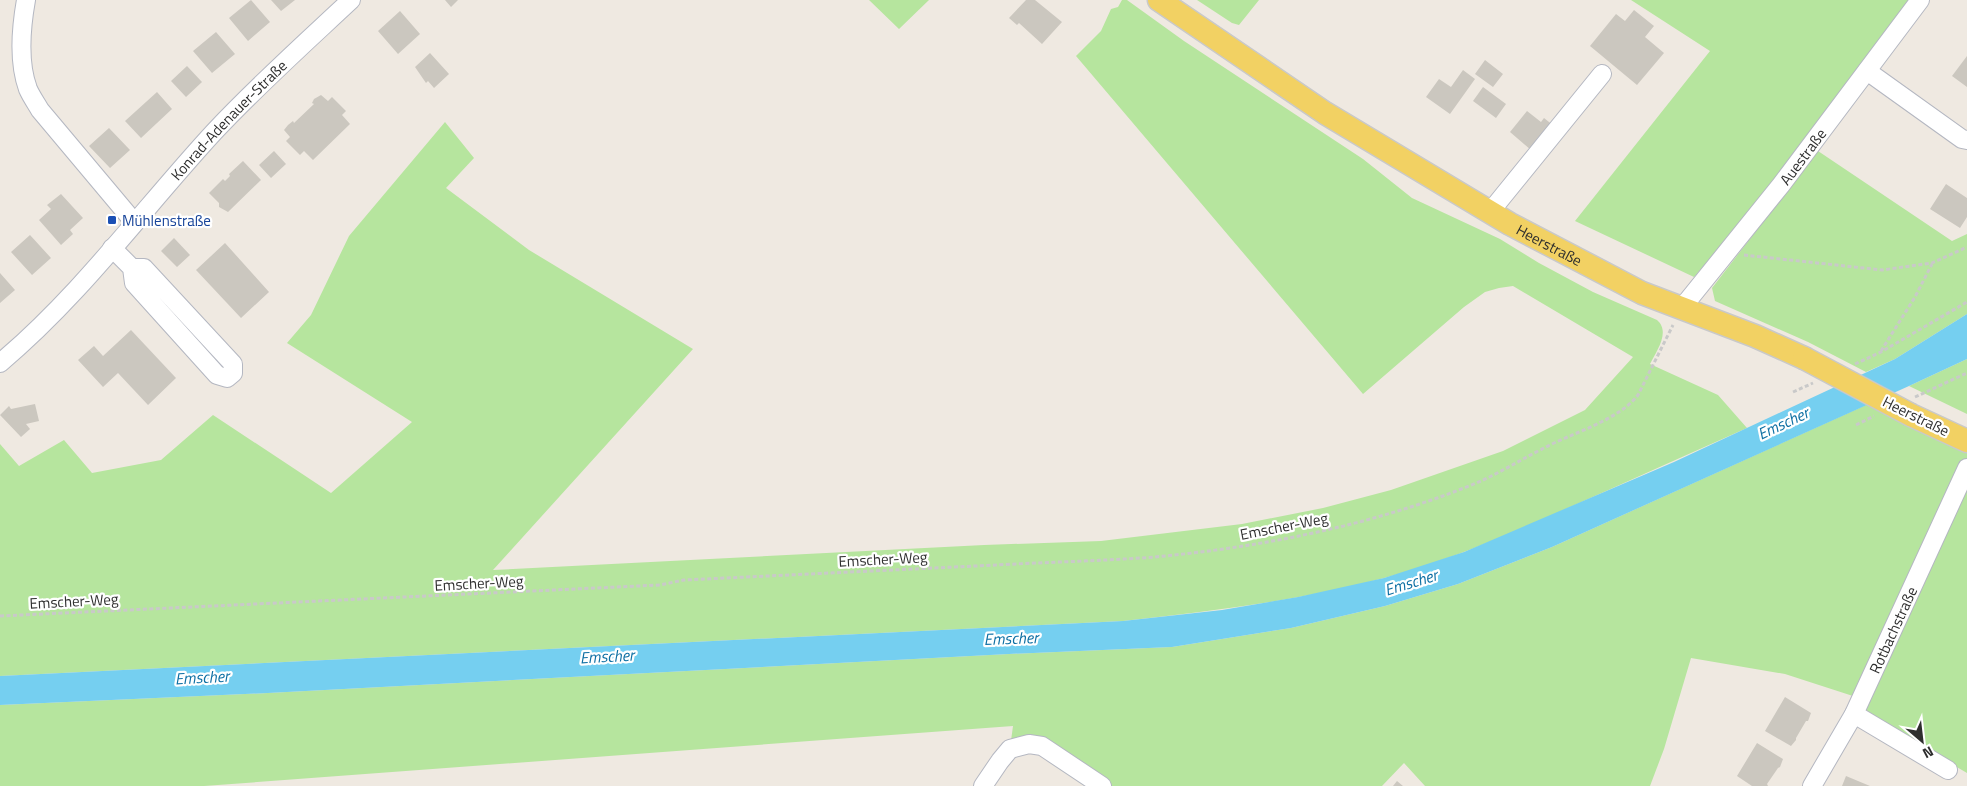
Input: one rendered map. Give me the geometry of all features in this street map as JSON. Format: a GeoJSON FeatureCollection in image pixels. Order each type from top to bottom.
{"type":"FeatureCollection","features":[{"type":"Feature","properties":{"kind":"main road","name":"Heerstraße"},"geometry":{"type":"LineString","coordinates":[[1159,0],[1325,113],[1490,212],[1605,275],[1681,309],[1722,323],[1804,358],[1911,416],[1967,441]]}},
{"type":"Feature","properties":{"kind":"street"},"geometry":{"type":"LineString","coordinates":[[26,0],[22,38],[24,71],[28,90],[40,110],[134,222]]}},
{"type":"Feature","properties":{"kind":"street","name":"Konrad-Adenauer-Straße"},"geometry":{"type":"LineString","coordinates":[[0,363],[48,320],[228,118],[351,0]]}},
{"type":"Feature","properties":{"kind":"street","name":"Auestraße"},"geometry":{"type":"LineString","coordinates":[[1681,309],[1781,185],[1920,0]]}},
{"type":"Feature","properties":{"kind":"street"},"geometry":{"type":"LineString","coordinates":[[1867,71],[1965,137]]}},
{"type":"Feature","properties":{"kind":"street"},"geometry":{"type":"LineString","coordinates":[[1490,212],[1602,74]]}},
{"type":"Feature","properties":{"kind":"street"},"geometry":{"type":"LineString","coordinates":[[112,248],[132,268],[134,283],[217,375],[227,378],[233,373],[232,364],[144,268],[132,268]]}},
{"type":"Feature","properties":{"kind":"street","name":"Rotbachstraße"},"geometry":{"type":"LineString","coordinates":[[1812,786],[1854,714],[1967,468]]}},
{"type":"Feature","properties":{"kind":"street"},"geometry":{"type":"LineString","coordinates":[[1854,714],[1948,770]]}},
{"type":"Feature","properties":{"kind":"street"},"geometry":{"type":"LineString","coordinates":[[984,786],[1010,749],[1029,744],[1042,746],[1102,786]]}},
{"type":"Feature","properties":{"kind":"path"},"geometry":{"type":"LineString","coordinates":[[1731,247],[1741,255],[1882,270],[1932,263],[1967,247]]}},
{"type":"Feature","properties":{"kind":"path"},"geometry":{"type":"LineString","coordinates":[[1881,352],[1915,297],[1932,263]]}},
{"type":"Feature","properties":{"kind":"path"},"geometry":{"type":"LineString","coordinates":[[1846,368],[1881,352],[1967,302]]}},
{"type":"Feature","properties":{"kind":"path","name":"Emscher-Weg"},"geometry":{"type":"LineString","coordinates":[[0,616],[660,585],[684,580],[1154,557],[1276,541],[1379,516],[1468,486],[1504,471],[1543,448],[1620,412],[1631,404],[1638,395],[1681,309]]}},
{"type":"Feature","properties":{"kind":"path"},"geometry":{"type":"LineString","coordinates":[[1959,376],[1967,378]]}},
{"type":"Feature","properties":{"kind":"path"},"geometry":{"type":"LineString","coordinates":[[1793,392],[1819,380]]}},
{"type":"Feature","properties":{"kind":"green space"},"geometry":{"type":"Polygon","coordinates":[[[869,0],[929,0],[899,29],[869,0]]]}},
{"type":"Feature","properties":{"kind":"green space"},"geometry":{"type":"Polygon","coordinates":[[[1122,0],[1127,0],[1184,41],[1363,159],[1412,198],[1500,239],[1539,263],[1593,292],[1657,320],[1663,330],[1663,336],[1650,364],[1718,395],[1747,428],[1509,534],[1426,565],[1384,578],[1320,593],[1222,609],[1123,621],[0,676],[0,444],[19,466],[64,440],[92,473],[161,460],[213,415],[331,493],[412,422],[287,343],[311,315],[349,236],[445,122],[474,158],[446,188],[529,250],[693,349],[493,570],[984,545],[1101,541],[1242,524],[1323,508],[1391,490],[1503,451],[1585,410],[1633,357],[1513,286],[1485,292],[1464,307],[1363,394],[1076,56],[1101,31],[1111,9],[1118,7],[1122,0]]]}},
{"type":"Feature","properties":{"kind":"green space"},"geometry":{"type":"Polygon","coordinates":[[[1197,0],[1259,0],[1239,25],[1232,23],[1197,0]]]}},
{"type":"Feature","properties":{"kind":"green space"},"geometry":{"type":"Polygon","coordinates":[[[1631,0],[1916,0],[1778,182],[1694,277],[1575,221],[1710,51],[1631,0]]]}},
{"type":"Feature","properties":{"kind":"green space"},"geometry":{"type":"Polygon","coordinates":[[[1818,151],[1952,241],[1967,234],[1967,314],[1895,359],[1866,372],[1808,342],[1715,301],[1712,288],[1818,151]]]}},
{"type":"Feature","properties":{"kind":"green space"},"geometry":{"type":"Polygon","coordinates":[[[1967,359],[1967,414],[1909,386],[1967,359]]]}},
{"type":"Feature","properties":{"kind":"green space"},"geometry":{"type":"Polygon","coordinates":[[[1875,401],[1967,447],[1967,458],[1856,697],[1785,674],[1691,658],[1664,749],[1650,786],[1425,786],[1404,763],[1382,786],[1107,786],[1043,744],[1010,748],[1013,726],[204,786],[0,786],[0,705],[1172,647],[1291,628],[1385,606],[1458,584],[1552,547],[1875,401]]]}},
{"type":"Feature","properties":{"kind":"green space"},"geometry":{"type":"Polygon","coordinates":[[[1967,484],[1967,773],[1858,709],[1967,484]]]}},
{"type":"Feature","properties":{"kind":"water","name":"Emscher"},"geometry":{"type":"Polygon","coordinates":[[[1967,314],[1967,359],[1909,386],[1552,547],[1458,584],[1385,606],[1291,628],[1172,647],[0,705],[0,676],[1123,621],[1222,610],[1298,597],[1384,578],[1464,552],[1674,462],[1895,359],[1967,314]]]}},
{"type":"Feature","properties":{"kind":"building"},"geometry":{"type":"Polygon","coordinates":[[[251,0],[270,22],[248,41],[229,18],[251,0]]]}},
{"type":"Feature","properties":{"kind":"building"},"geometry":{"type":"Polygon","coordinates":[[[271,0],[295,0],[281,11],[271,0]]]}},
{"type":"Feature","properties":{"kind":"building"},"geometry":{"type":"Polygon","coordinates":[[[445,0],[458,0],[451,7],[445,0]]]}},
{"type":"Feature","properties":{"kind":"building"},"geometry":{"type":"Polygon","coordinates":[[[1026,0],[1035,0],[1062,22],[1042,44],[1019,23],[1017,25],[1009,18],[1026,0]]]}},
{"type":"Feature","properties":{"kind":"building"},"geometry":{"type":"Polygon","coordinates":[[[1634,10],[1654,26],[1645,37],[1664,53],[1637,85],[1590,46],[1616,14],[1625,21],[1634,10]]]}},
{"type":"Feature","properties":{"kind":"building"},"geometry":{"type":"Polygon","coordinates":[[[400,11],[420,34],[398,54],[378,31],[400,11]]]}},
{"type":"Feature","properties":{"kind":"building"},"geometry":{"type":"Polygon","coordinates":[[[216,32],[235,54],[212,73],[193,51],[216,32]]]}},
{"type":"Feature","properties":{"kind":"building"},"geometry":{"type":"Polygon","coordinates":[[[430,53],[449,74],[434,88],[428,81],[426,83],[415,67],[430,53]]]}},
{"type":"Feature","properties":{"kind":"building"},"geometry":{"type":"Polygon","coordinates":[[[1967,56],[1967,87],[1952,76],[1967,56]]]}},
{"type":"Feature","properties":{"kind":"building"},"geometry":{"type":"Polygon","coordinates":[[[1485,60],[1503,74],[1493,87],[1475,74],[1485,60]]]}},
{"type":"Feature","properties":{"kind":"building"},"geometry":{"type":"Polygon","coordinates":[[[187,66],[202,82],[186,97],[171,81],[187,66]]]}},
{"type":"Feature","properties":{"kind":"building"},"geometry":{"type":"Polygon","coordinates":[[[1463,70],[1475,79],[1450,114],[1426,97],[1439,79],[1451,87],[1463,70]]]}},
{"type":"Feature","properties":{"kind":"building"},"geometry":{"type":"Polygon","coordinates":[[[1483,87],[1506,104],[1496,118],[1473,101],[1483,87]]]}},
{"type":"Feature","properties":{"kind":"building"},"geometry":{"type":"Polygon","coordinates":[[[157,92],[172,109],[141,138],[125,121],[157,92]]]}},
{"type":"Feature","properties":{"kind":"building"},"geometry":{"type":"Polygon","coordinates":[[[321,95],[328,101],[332,97],[346,111],[342,115],[350,124],[313,160],[304,151],[300,155],[286,141],[290,137],[284,130],[314,104],[312,103],[314,99],[321,95]]]}},
{"type":"Feature","properties":{"kind":"building"},"geometry":{"type":"Polygon","coordinates":[[[1527,111],[1541,122],[1544,118],[1554,126],[1531,150],[1510,132],[1527,111]]]}},
{"type":"Feature","properties":{"kind":"building"},"geometry":{"type":"Polygon","coordinates":[[[109,128],[130,150],[110,168],[89,146],[109,128]]]}},
{"type":"Feature","properties":{"kind":"building"},"geometry":{"type":"Polygon","coordinates":[[[274,151],[286,164],[271,178],[259,165],[274,151]]]}},
{"type":"Feature","properties":{"kind":"building"},"geometry":{"type":"Polygon","coordinates":[[[243,161],[261,180],[228,212],[219,207],[219,203],[209,193],[223,179],[225,181],[230,176],[229,174],[243,161]]]}},
{"type":"Feature","properties":{"kind":"building"},"geometry":{"type":"Polygon","coordinates":[[[1946,184],[1967,198],[1967,217],[1960,228],[1930,209],[1946,184]]]}},
{"type":"Feature","properties":{"kind":"building"},"geometry":{"type":"Polygon","coordinates":[[[61,194],[83,218],[70,230],[73,234],[61,245],[39,220],[51,209],[47,205],[61,194]]]}},
{"type":"Feature","properties":{"kind":"building"},"geometry":{"type":"Polygon","coordinates":[[[30,235],[51,258],[32,275],[11,252],[30,235]]]}},
{"type":"Feature","properties":{"kind":"building"},"geometry":{"type":"Polygon","coordinates":[[[174,238],[190,255],[177,267],[161,251],[174,238]]]}},
{"type":"Feature","properties":{"kind":"building"},"geometry":{"type":"Polygon","coordinates":[[[225,243],[269,292],[241,318],[196,270],[225,243]]]}},
{"type":"Feature","properties":{"kind":"building"},"geometry":{"type":"Polygon","coordinates":[[[0,273],[15,290],[0,303],[0,273]]]}},
{"type":"Feature","properties":{"kind":"building"},"geometry":{"type":"Polygon","coordinates":[[[131,330],[176,378],[148,405],[118,373],[103,387],[78,360],[94,346],[103,356],[131,330]]]}},
{"type":"Feature","properties":{"kind":"building"},"geometry":{"type":"Polygon","coordinates":[[[35,404],[39,421],[26,424],[30,429],[21,437],[0,415],[9,406],[11,409],[35,404]]]}},
{"type":"Feature","properties":{"kind":"building"},"geometry":{"type":"Polygon","coordinates":[[[1785,697],[1811,713],[1808,721],[1806,721],[1791,746],[1765,731],[1785,697]]]}},
{"type":"Feature","properties":{"kind":"building"},"geometry":{"type":"Polygon","coordinates":[[[1757,743],[1783,759],[1780,767],[1767,784],[1768,786],[1752,786],[1737,776],[1757,743]]]}},
{"type":"Feature","properties":{"kind":"building"},"geometry":{"type":"Polygon","coordinates":[[[1846,776],[1870,786],[1842,786],[1846,776]]]}},
{"type":"Feature","properties":{"kind":"building"},"geometry":{"type":"Polygon","coordinates":[[[1397,781],[1403,786],[1393,786],[1397,781]]]}},
{"type":"Feature","properties":{"kind":"place","name":"Mühlenstraße"},"geometry":{"type":"Point","coordinates":[112,220]}}]}
